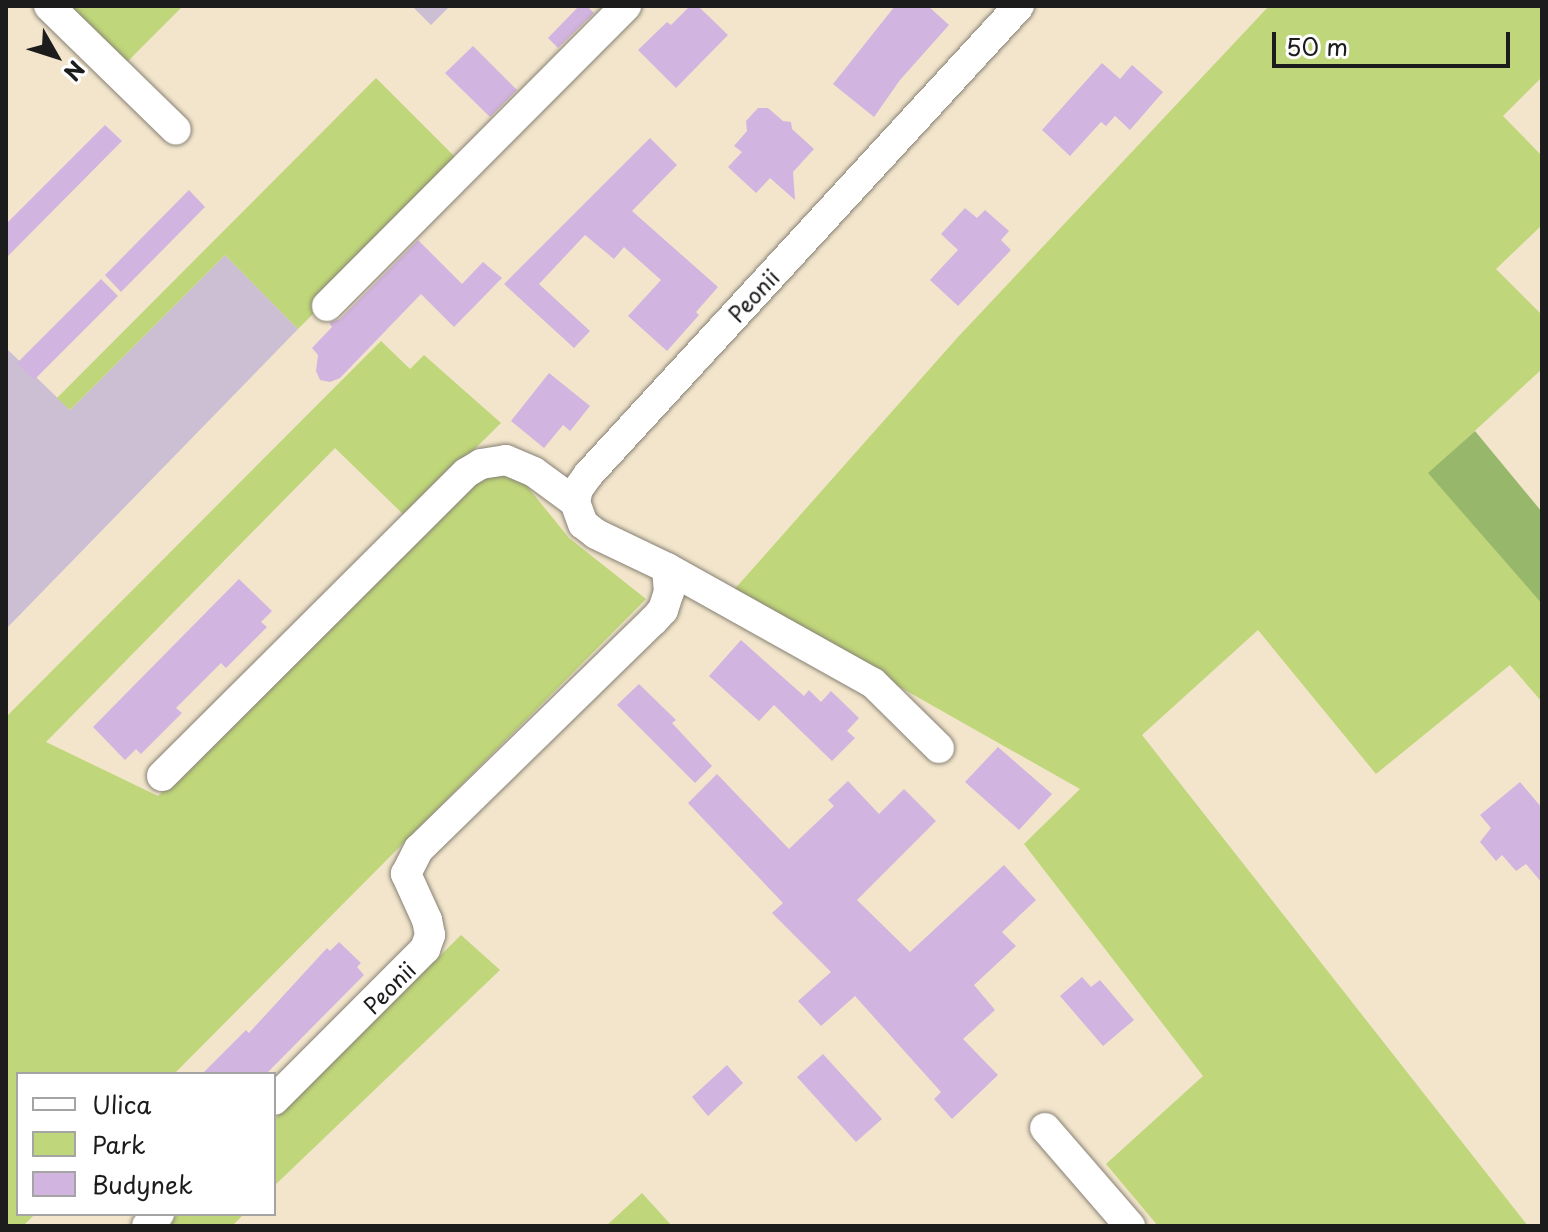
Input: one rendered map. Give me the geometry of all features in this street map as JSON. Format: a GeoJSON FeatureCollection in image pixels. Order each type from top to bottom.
{"type":"FeatureCollection","features":[{"type":"Feature","properties":{"kind":"street"},"geometry":{"type":"LineString","coordinates":[[49,6],[176,130]]}},
{"type":"Feature","properties":{"kind":"street"},"geometry":{"type":"LineString","coordinates":[[327,306],[626,6]]}},
{"type":"Feature","properties":{"kind":"street","name":"Peonii"},"geometry":{"type":"LineString","coordinates":[[575,502],[578,489],[588,475],[1019,6]]}},
{"type":"Feature","properties":{"kind":"street"},"geometry":{"type":"LineString","coordinates":[[162,776],[466,473],[481,464],[506,460],[534,472],[575,502],[583,524],[596,534],[667,568],[873,683],[939,748]]}},
{"type":"Feature","properties":{"kind":"street","name":"Peonii"},"geometry":{"type":"LineString","coordinates":[[276,1098],[425,949],[430,935],[427,920],[406,874],[419,849],[663,610],[669,592],[667,568]]}},
{"type":"Feature","properties":{"kind":"street"},"geometry":{"type":"LineString","coordinates":[[1045,1128],[1130,1226]]}},
{"type":"Feature","properties":{"kind":"shaded area"},"geometry":{"type":"Polygon","coordinates":[[[412,6],[450,6],[431,25],[412,6]]]}},
{"type":"Feature","properties":{"kind":"shaded area"},"geometry":{"type":"Polygon","coordinates":[[[225,255],[298,329],[6,629],[6,348],[70,410],[225,255]]]}},
{"type":"Feature","properties":{"kind":"green space"},"geometry":{"type":"Polygon","coordinates":[[[59,6],[183,6],[122,67],[59,6]]]}},
{"type":"Feature","properties":{"kind":"green space"},"geometry":{"type":"Polygon","coordinates":[[[1269,6],[1542,6],[1542,77],[1503,116],[1542,156],[1542,225],[1496,269],[1542,315],[1542,369],[1429,473],[1542,604],[1542,702],[1510,665],[1376,774],[1258,630],[1142,735],[1528,1226],[1158,1226],[1106,1164],[1203,1076],[1024,844],[1080,789],[732,592],[958,337],[1269,6]]]}},
{"type":"Feature","properties":{"kind":"green space"},"geometry":{"type":"Polygon","coordinates":[[[376,78],[460,162],[338,275],[311,306],[317,310],[298,329],[225,255],[70,410],[57,398],[376,78]]]}},
{"type":"Feature","properties":{"kind":"green space"},"geometry":{"type":"Polygon","coordinates":[[[381,341],[410,369],[424,355],[501,423],[406,517],[335,448],[46,742],[158,796],[321,635],[473,476],[517,474],[569,538],[646,599],[176,1072],[16,1072],[16,1216],[33,1216],[23,1226],[6,1226],[6,717],[381,341]]]}},
{"type":"Feature","properties":{"kind":"green space"},"geometry":{"type":"Polygon","coordinates":[[[1475,431],[1542,512],[1542,604],[1428,473],[1475,431]]]}},
{"type":"Feature","properties":{"kind":"green space"},"geometry":{"type":"Polygon","coordinates":[[[461,935],[500,970],[276,1184],[276,1118],[461,935]]]}},
{"type":"Feature","properties":{"kind":"green space"},"geometry":{"type":"Polygon","coordinates":[[[642,1193],[672,1226],[606,1226],[642,1193]]]}},
{"type":"Feature","properties":{"kind":"green space"},"geometry":{"type":"Polygon","coordinates":[[[176,1216],[242,1216],[232,1226],[166,1226],[176,1216]]]}},
{"type":"Feature","properties":{"kind":"building"},"geometry":{"type":"Polygon","coordinates":[[[579,6],[587,6],[594,13],[558,48],[548,38],[579,6]]]}},
{"type":"Feature","properties":{"kind":"building"},"geometry":{"type":"Polygon","coordinates":[[[690,6],[698,6],[728,35],[676,88],[638,50],[667,22],[671,25],[690,6]]]}},
{"type":"Feature","properties":{"kind":"building"},"geometry":{"type":"Polygon","coordinates":[[[895,6],[928,6],[949,25],[900,80],[874,117],[833,84],[895,6]]]}},
{"type":"Feature","properties":{"kind":"building"},"geometry":{"type":"Polygon","coordinates":[[[473,46],[517,90],[490,117],[445,73],[473,46]]]}},
{"type":"Feature","properties":{"kind":"building"},"geometry":{"type":"Polygon","coordinates":[[[1102,63],[1120,79],[1132,65],[1163,92],[1130,130],[1115,116],[1106,126],[1101,122],[1070,156],[1042,130],[1102,63]]]}},
{"type":"Feature","properties":{"kind":"building"},"geometry":{"type":"Polygon","coordinates":[[[758,108],[768,108],[783,121],[791,122],[792,129],[814,149],[793,172],[795,200],[770,178],[756,193],[728,167],[742,152],[734,146],[747,131],[746,121],[758,108]]]}},
{"type":"Feature","properties":{"kind":"building"},"geometry":{"type":"Polygon","coordinates":[[[105,125],[122,141],[6,258],[6,224],[105,125]]]}},
{"type":"Feature","properties":{"kind":"building"},"geometry":{"type":"Polygon","coordinates":[[[650,138],[677,165],[632,211],[718,287],[696,312],[699,315],[667,351],[628,316],[661,280],[624,247],[614,259],[585,235],[539,284],[590,331],[574,348],[504,284],[650,138]]]}},
{"type":"Feature","properties":{"kind":"building"},"geometry":{"type":"Polygon","coordinates":[[[189,190],[205,207],[121,292],[105,275],[189,190]]]}},
{"type":"Feature","properties":{"kind":"building"},"geometry":{"type":"Polygon","coordinates":[[[965,208],[977,218],[985,210],[1009,231],[1001,240],[1011,250],[958,306],[930,280],[958,250],[941,234],[965,208]]]}},
{"type":"Feature","properties":{"kind":"building"},"geometry":{"type":"Polygon","coordinates":[[[418,240],[462,284],[483,262],[502,278],[454,327],[421,294],[340,378],[330,382],[320,380],[316,371],[318,355],[312,348],[332,327],[329,323],[340,319],[418,240]]]}},
{"type":"Feature","properties":{"kind":"building"},"geometry":{"type":"Polygon","coordinates":[[[101,279],[118,296],[34,380],[17,363],[101,279]]]}},
{"type":"Feature","properties":{"kind":"building"},"geometry":{"type":"Polygon","coordinates":[[[549,373],[590,406],[570,431],[563,425],[544,448],[511,421],[549,373]]]}},
{"type":"Feature","properties":{"kind":"building"},"geometry":{"type":"Polygon","coordinates":[[[239,579],[272,611],[261,622],[267,627],[226,668],[221,663],[176,708],[182,713],[141,754],[136,749],[125,760],[93,727],[239,579]]]}},
{"type":"Feature","properties":{"kind":"building"},"geometry":{"type":"Polygon","coordinates":[[[741,640],[804,696],[809,690],[821,702],[831,691],[859,718],[847,731],[855,738],[832,761],[774,705],[759,721],[709,676],[741,640]]]}},
{"type":"Feature","properties":{"kind":"building"},"geometry":{"type":"Polygon","coordinates":[[[639,684],[676,720],[672,723],[712,766],[695,783],[617,705],[639,684]]]}},
{"type":"Feature","properties":{"kind":"building"},"geometry":{"type":"Polygon","coordinates":[[[998,747],[1052,794],[1019,830],[965,782],[998,747]]]}},
{"type":"Feature","properties":{"kind":"building"},"geometry":{"type":"Polygon","coordinates":[[[717,774],[789,849],[834,806],[828,800],[848,781],[879,814],[904,789],[936,821],[857,900],[910,952],[1004,865],[1036,900],[1002,932],[1016,946],[974,985],[995,1010],[963,1039],[998,1075],[952,1119],[934,1099],[941,1092],[855,996],[821,1026],[798,1001],[831,972],[772,913],[783,903],[688,803],[717,774]]]}},
{"type":"Feature","properties":{"kind":"building"},"geometry":{"type":"Polygon","coordinates":[[[1520,782],[1542,808],[1542,883],[1526,864],[1516,871],[1502,855],[1496,861],[1480,842],[1491,828],[1480,815],[1520,782]]]}},
{"type":"Feature","properties":{"kind":"building"},"geometry":{"type":"Polygon","coordinates":[[[339,942],[361,963],[357,967],[364,975],[268,1072],[204,1072],[246,1030],[249,1033],[327,948],[330,951],[339,942]]]}},
{"type":"Feature","properties":{"kind":"building"},"geometry":{"type":"Polygon","coordinates":[[[1082,977],[1091,987],[1100,980],[1134,1020],[1103,1046],[1060,996],[1082,977]]]}},
{"type":"Feature","properties":{"kind":"building"},"geometry":{"type":"Polygon","coordinates":[[[823,1054],[882,1119],[856,1142],[797,1077],[823,1054]]]}},
{"type":"Feature","properties":{"kind":"building"},"geometry":{"type":"Polygon","coordinates":[[[727,1065],[743,1083],[708,1116],[692,1097],[727,1065]]]}}]}
